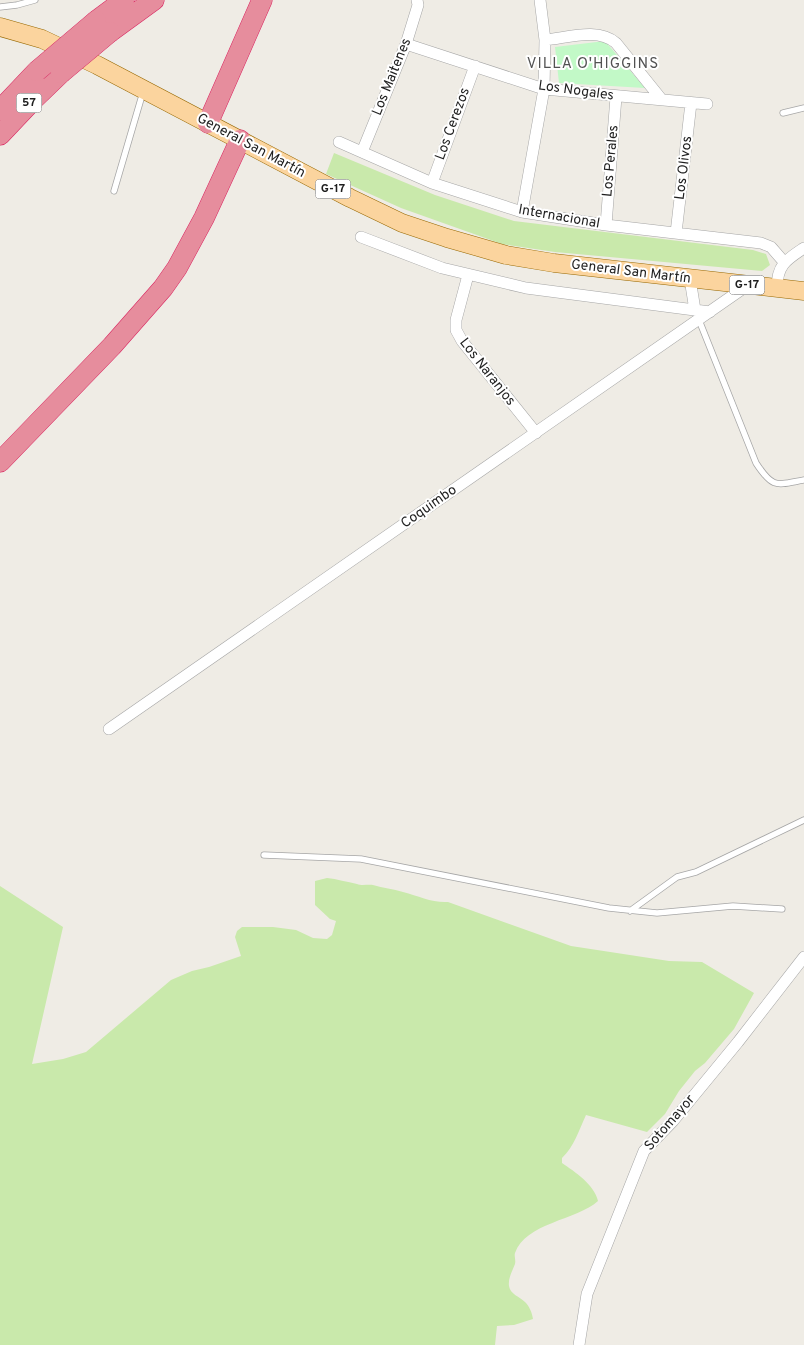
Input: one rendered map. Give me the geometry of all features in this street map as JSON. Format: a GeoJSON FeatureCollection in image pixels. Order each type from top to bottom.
{"type":"FeatureCollection","features":[{"type":"Feature","properties":{"kind":"highway","name":"57"},"geometry":{"type":"LineString","coordinates":[[0,136],[61,73],[124,0]]}},
{"type":"Feature","properties":{"kind":"highway","name":"57"},"geometry":{"type":"LineString","coordinates":[[0,110],[37,71],[103,26],[154,0]]}},
{"type":"Feature","properties":{"kind":"highway"},"geometry":{"type":"LineString","coordinates":[[208,124],[262,0]]}},
{"type":"Feature","properties":{"kind":"highway"},"geometry":{"type":"LineString","coordinates":[[0,462],[112,346],[163,288],[177,268],[204,218],[240,140]]}},
{"type":"Feature","properties":{"kind":"main road","name":"General San Martín"},"geometry":{"type":"LineString","coordinates":[[0,27],[42,39],[350,198],[402,223],[447,238],[506,255],[554,263],[804,291]]}},
{"type":"Feature","properties":{"kind":"street","name":"Los Maitenes"},"geometry":{"type":"LineString","coordinates":[[362,152],[406,44],[418,6],[417,0]]}},
{"type":"Feature","properties":{"kind":"street"},"geometry":{"type":"LineString","coordinates":[[522,212],[544,89],[545,40],[540,0]]}},
{"type":"Feature","properties":{"kind":"street"},"geometry":{"type":"LineString","coordinates":[[545,40],[597,34],[609,36],[662,100]]}},
{"type":"Feature","properties":{"kind":"street","name":"Los Nogales"},"geometry":{"type":"LineString","coordinates":[[406,44],[544,89],[707,104]]}},
{"type":"Feature","properties":{"kind":"street","name":"Los Cerezos"},"geometry":{"type":"LineString","coordinates":[[432,183],[475,66]]}},
{"type":"Feature","properties":{"kind":"street","name":"Los Perales"},"geometry":{"type":"LineString","coordinates":[[606,225],[616,97]]}},
{"type":"Feature","properties":{"kind":"street","name":"Los Olivos"},"geometry":{"type":"LineString","coordinates":[[676,233],[691,103]]}},
{"type":"Feature","properties":{"kind":"street","name":"Internacional"},"geometry":{"type":"LineString","coordinates":[[339,142],[432,183],[522,212],[606,225],[761,243],[774,250],[784,262]]}},
{"type":"Feature","properties":{"kind":"street"},"geometry":{"type":"LineString","coordinates":[[361,237],[442,268],[468,275],[526,288],[697,315],[710,312],[748,285]]}},
{"type":"Feature","properties":{"kind":"street"},"geometry":{"type":"LineString","coordinates":[[777,288],[778,273],[784,262],[804,248]]}},
{"type":"Feature","properties":{"kind":"street","name":"Los Naranjos"},"geometry":{"type":"LineString","coordinates":[[468,275],[456,320],[456,330],[462,341],[536,433]]}},
{"type":"Feature","properties":{"kind":"street"},"geometry":{"type":"LineString","coordinates":[[690,279],[697,315]]}},
{"type":"Feature","properties":{"kind":"street","name":"Coquimbo"},"geometry":{"type":"LineString","coordinates":[[109,728],[536,433],[697,315]]}},
{"type":"Feature","properties":{"kind":"street","name":"Sotomayor"},"geometry":{"type":"LineString","coordinates":[[579,1345],[587,1294],[644,1150],[673,1121],[804,957]]}},
{"type":"Feature","properties":{"kind":"lane"},"geometry":{"type":"LineString","coordinates":[[0,7],[35,0]]}},
{"type":"Feature","properties":{"kind":"lane"},"geometry":{"type":"LineString","coordinates":[[114,191],[144,90]]}},
{"type":"Feature","properties":{"kind":"lane"},"geometry":{"type":"LineString","coordinates":[[783,113],[804,108]]}},
{"type":"Feature","properties":{"kind":"lane"},"geometry":{"type":"LineString","coordinates":[[697,315],[756,463],[766,478],[777,485],[804,480]]}},
{"type":"Feature","properties":{"kind":"lane"},"geometry":{"type":"LineString","coordinates":[[630,911],[677,878],[696,872],[804,820]]}},
{"type":"Feature","properties":{"kind":"lane"},"geometry":{"type":"LineString","coordinates":[[264,855],[361,859],[630,911],[657,913],[733,906],[782,909]]}},
{"type":"Feature","properties":{"kind":"green space"},"geometry":{"type":"Polygon","coordinates":[[[605,41],[645,88],[559,83],[555,47],[605,41]]]}},
{"type":"Feature","properties":{"kind":"green space"},"geometry":{"type":"Polygon","coordinates":[[[334,153],[435,195],[514,221],[753,250],[766,254],[770,265],[762,271],[555,252],[502,244],[401,208],[326,174],[334,153]]]}},
{"type":"Feature","properties":{"kind":"green space"},"geometry":{"type":"Polygon","coordinates":[[[327,878],[359,885],[373,885],[431,900],[448,902],[571,946],[669,961],[702,962],[754,993],[734,1029],[705,1063],[695,1071],[679,1091],[665,1114],[647,1132],[586,1115],[573,1144],[562,1158],[562,1163],[578,1174],[593,1189],[598,1201],[578,1213],[540,1228],[521,1243],[515,1253],[515,1264],[509,1286],[513,1293],[528,1305],[533,1319],[514,1325],[497,1326],[495,1345],[0,1345],[0,886],[63,927],[32,1064],[63,1059],[86,1052],[171,980],[192,971],[241,956],[235,937],[237,931],[242,927],[273,927],[296,930],[313,938],[327,939],[332,935],[336,921],[330,919],[315,905],[315,881],[327,878]]]}},
{"type":"Feature","properties":{"kind":"district","name":"VILLA O'HIGGINS"},"geometry":{"type":"Point","coordinates":[593,64]}}]}
